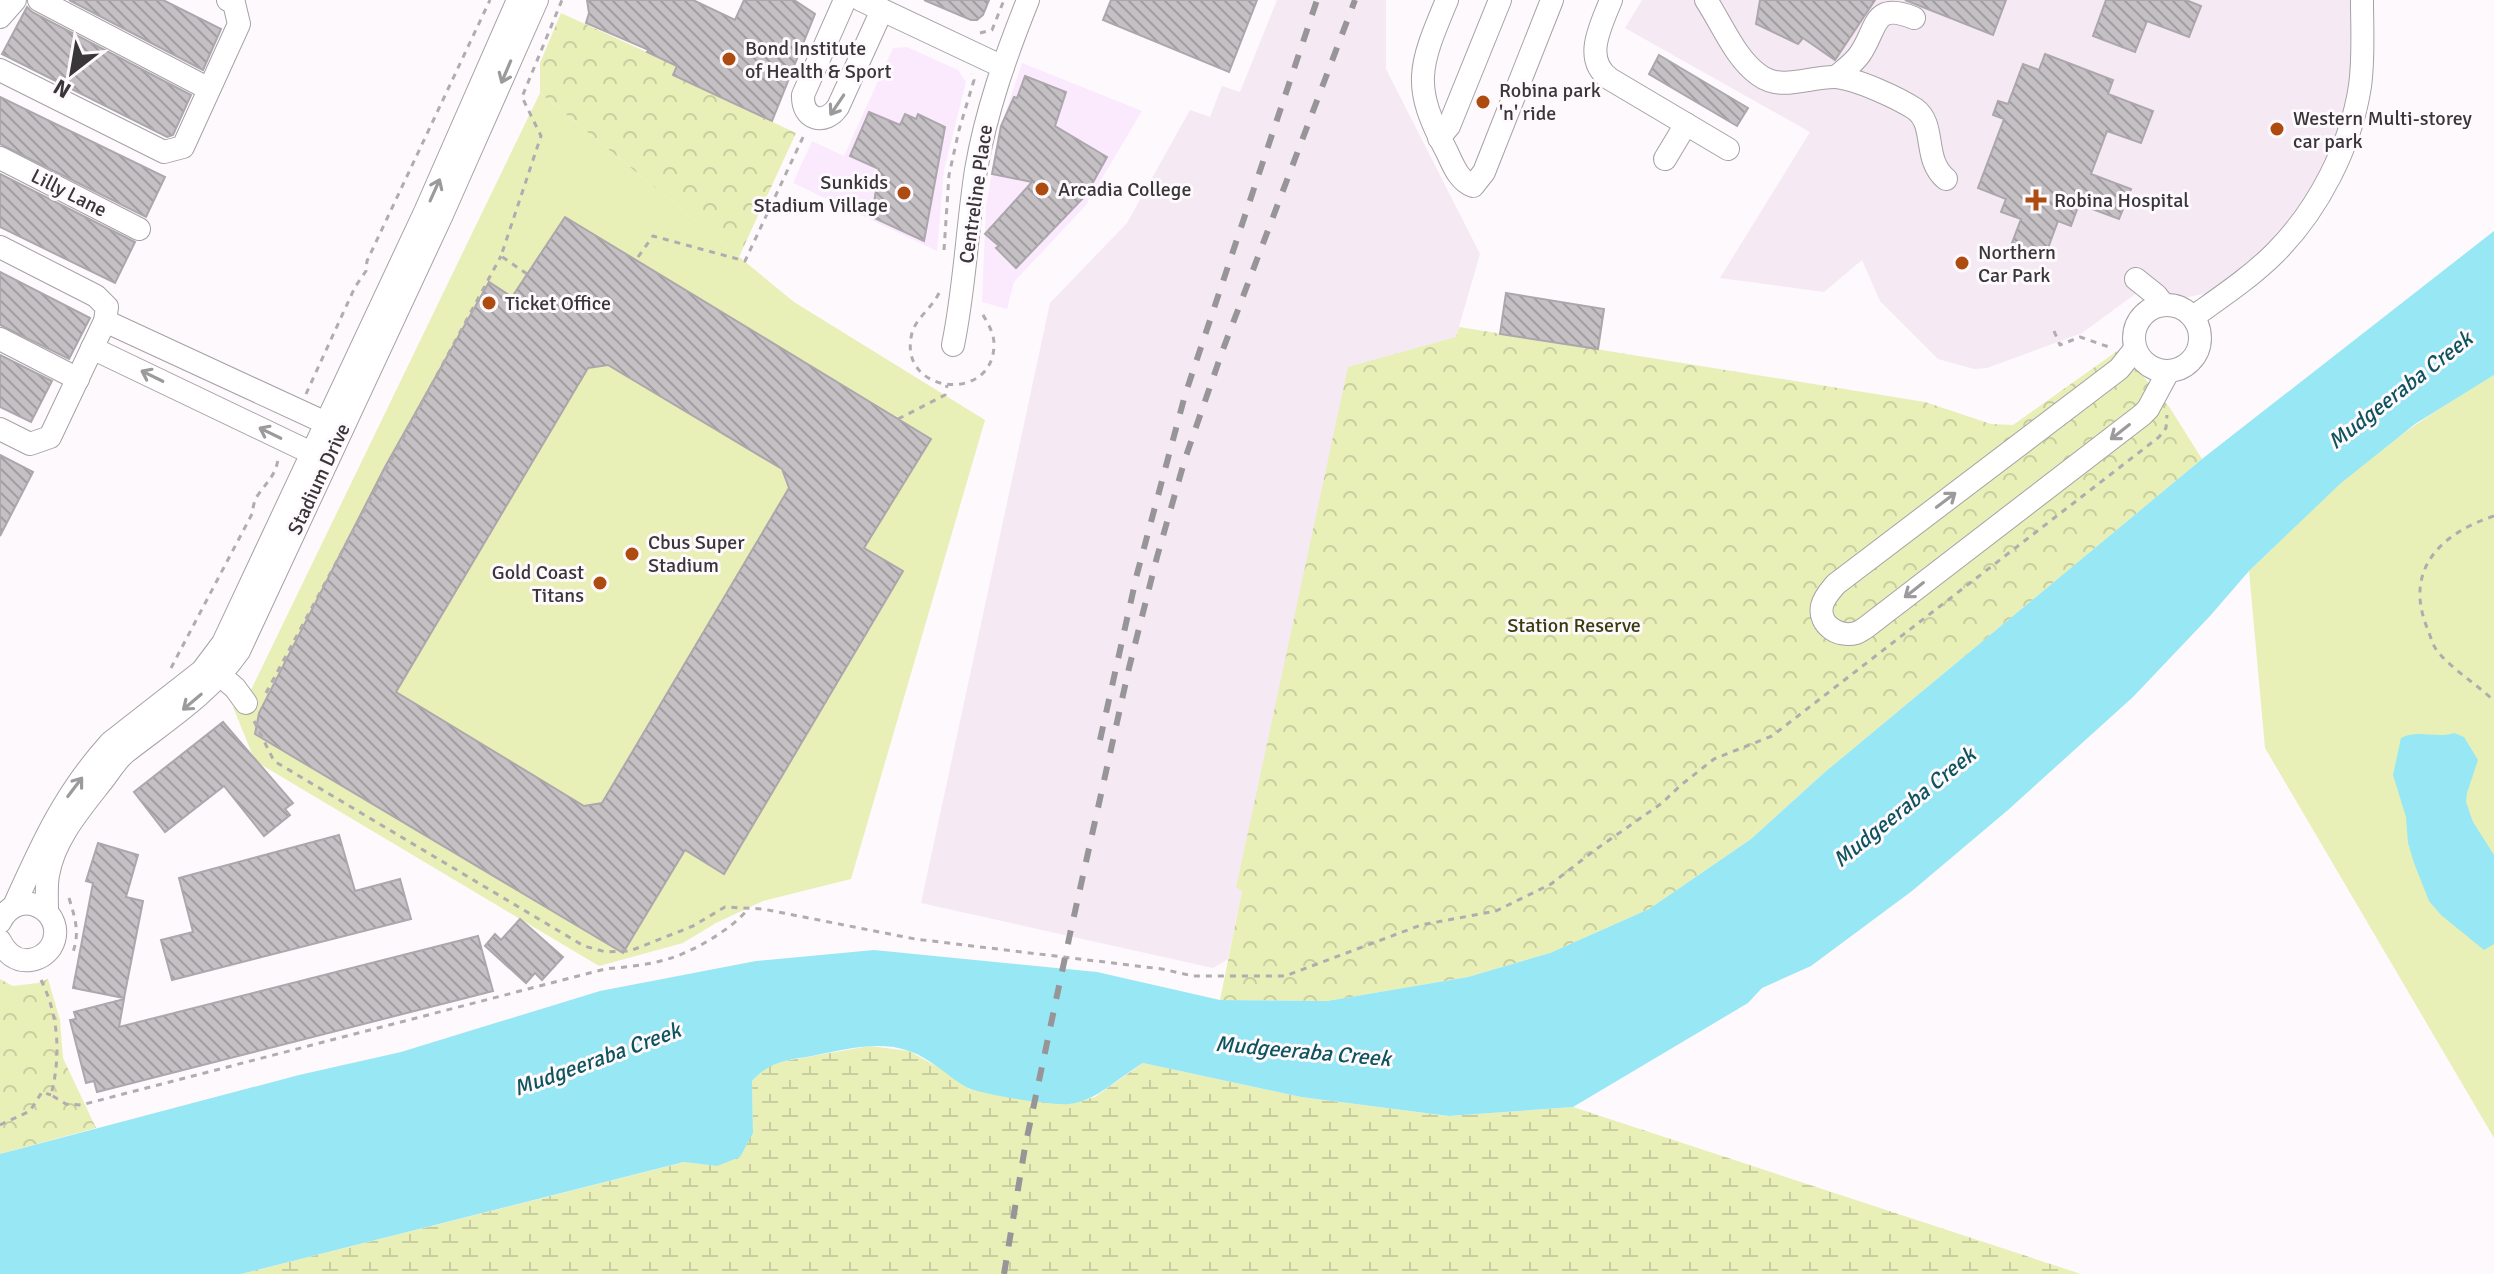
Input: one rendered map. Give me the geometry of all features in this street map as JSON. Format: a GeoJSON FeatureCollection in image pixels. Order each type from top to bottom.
{"type":"FeatureCollection","features":[{"type":"Feature","properties":{"kind":"street"},"geometry":{"type":"LineString","coordinates":[[0,17],[15,0]]}},
{"type":"Feature","properties":{"kind":"street"},"geometry":{"type":"LineString","coordinates":[[39,0],[209,89]]}},
{"type":"Feature","properties":{"kind":"street"},"geometry":{"type":"LineString","coordinates":[[0,70],[164,152],[183,147],[239,24],[234,3],[228,0]]}},
{"type":"Feature","properties":{"kind":"street","name":"Stadium Drive"},"geometry":{"type":"LineString","coordinates":[[320,457],[328,424],[518,0]]}},
{"type":"Feature","properties":{"kind":"street","name":"Stadium Drive"},"geometry":{"type":"LineString","coordinates":[[0,941],[6,951],[21,960],[30,960],[46,953],[52,945],[55,927],[47,911],[48,875],[65,834],[83,805],[123,754],[196,700],[214,670],[239,651],[320,457],[441,217],[537,0]]}},
{"type":"Feature","properties":{"kind":"street"},"geometry":{"type":"LineString","coordinates":[[845,0],[804,90],[804,110],[818,118],[834,114],[882,10]]}},
{"type":"Feature","properties":{"kind":"street"},"geometry":{"type":"LineString","coordinates":[[861,0],[1003,67]]}},
{"type":"Feature","properties":{"kind":"street","name":"Centreline Place"},"geometry":{"type":"LineString","coordinates":[[953,345],[961,306],[976,169],[986,118],[1028,0]]}},
{"type":"Feature","properties":{"kind":"street"},"geometry":{"type":"LineString","coordinates":[[1447,0],[1426,51],[1422,88],[1439,138],[1464,180],[1473,186],[1484,172],[1552,0]]}},
{"type":"Feature","properties":{"kind":"street"},"geometry":{"type":"LineString","coordinates":[[1439,138],[1449,126],[1500,0]]}},
{"type":"Feature","properties":{"kind":"street"},"geometry":{"type":"LineString","coordinates":[[1611,0],[1594,51],[1599,68],[1610,79],[1728,149]]}},
{"type":"Feature","properties":{"kind":"street"},"geometry":{"type":"LineString","coordinates":[[2193,317],[2275,253],[2298,226],[2328,179],[2347,136],[2360,85],[2362,0]]}},
{"type":"Feature","properties":{"kind":"street"},"geometry":{"type":"LineString","coordinates":[[1710,2],[1743,58],[1762,77],[1790,83],[1836,77],[1860,84],[1915,110],[1925,121],[1929,136]]}},
{"type":"Feature","properties":{"kind":"street"},"geometry":{"type":"LineString","coordinates":[[1836,77],[1859,55],[1878,17],[1884,12],[1902,13],[1914,18]]}},
{"type":"Feature","properties":{"kind":"street"},"geometry":{"type":"LineString","coordinates":[[1665,159],[1686,124]]}},
{"type":"Feature","properties":{"kind":"street","name":"Lilly Lane"},"geometry":{"type":"LineString","coordinates":[[0,158],[139,229]]}},
{"type":"Feature","properties":{"kind":"street"},"geometry":{"type":"LineString","coordinates":[[0,247],[96,296],[107,307],[105,321],[50,437],[30,444],[0,429]]}},
{"type":"Feature","properties":{"kind":"street"},"geometry":{"type":"LineString","coordinates":[[2141,317],[2136,279],[2164,305]]}},
{"type":"Feature","properties":{"kind":"street"},"geometry":{"type":"LineString","coordinates":[[2131,356],[2168,372],[2188,365],[2200,346],[2201,335],[2193,317],[2182,308],[2164,305],[2149,310],[2135,327],[2131,356],[1836,584],[1822,606],[1825,623],[1835,631],[1848,634],[1873,622],[2142,415],[2168,372]]}},
{"type":"Feature","properties":{"kind":"street"},"geometry":{"type":"LineString","coordinates":[[105,321],[328,424]]}},
{"type":"Feature","properties":{"kind":"street"},"geometry":{"type":"LineString","coordinates":[[0,339],[78,379]]}},
{"type":"Feature","properties":{"kind":"street"},"geometry":{"type":"LineString","coordinates":[[92,348],[320,457]]}},
{"type":"Feature","properties":{"kind":"street"},"geometry":{"type":"LineString","coordinates":[[212,405],[224,376]]}},
{"type":"Feature","properties":{"kind":"street"},"geometry":{"type":"LineString","coordinates":[[214,670],[235,688],[249,710]]}},
{"type":"Feature","properties":{"kind":"street","name":"Stadium Drive"},"geometry":{"type":"LineString","coordinates":[[7,914],[58,811],[110,743],[202,671],[214,670]]}},
{"type":"Feature","properties":{"kind":"street"},"geometry":{"type":"LineString","coordinates":[[7,914],[31,904],[47,911]]}},
{"type":"Feature","properties":{"kind":"path"},"geometry":{"type":"LineString","coordinates":[[299,411],[490,0]]}},
{"type":"Feature","properties":{"kind":"path"},"geometry":{"type":"LineString","coordinates":[[562,0],[522,97],[541,136],[501,256],[249,710],[274,761],[584,946],[606,952],[630,951],[693,926],[725,907],[763,909],[915,939],[1162,969],[1193,976],[1285,976],[1421,925],[1496,911],[1551,884],[1662,803],[1714,759],[1772,736],[2159,437],[2166,428],[2168,416],[2154,397]]}},
{"type":"Feature","properties":{"kind":"path"},"geometry":{"type":"LineString","coordinates":[[992,30],[1004,0]]}},
{"type":"Feature","properties":{"kind":"path"},"geometry":{"type":"LineString","coordinates":[[970,72],[974,80]]}},
{"type":"Feature","properties":{"kind":"path"},"geometry":{"type":"LineString","coordinates":[[638,257],[653,236],[745,261],[805,133]]}},
{"type":"Feature","properties":{"kind":"path"},"geometry":{"type":"LineString","coordinates":[[501,256],[527,274]]}},
{"type":"Feature","properties":{"kind":"path"},"geometry":{"type":"LineString","coordinates":[[2054,331],[2060,345],[2081,337],[2131,356]]}},
{"type":"Feature","properties":{"kind":"path"},"geometry":{"type":"LineString","coordinates":[[898,419],[945,395],[947,385]]}},
{"type":"Feature","properties":{"kind":"path"},"geometry":{"type":"LineString","coordinates":[[166,678],[252,514],[255,497],[267,485],[278,465],[278,456],[285,441]]}},
{"type":"Feature","properties":{"kind":"path"},"geometry":{"type":"LineString","coordinates":[[2494,516],[2461,531],[2431,555],[2422,572],[2420,603],[2435,648],[2494,701]]}},
{"type":"Feature","properties":{"kind":"path"},"geometry":{"type":"LineString","coordinates":[[67,894],[78,934],[69,958]]}},
{"type":"Feature","properties":{"kind":"path"},"geometry":{"type":"LineString","coordinates":[[0,1125],[30,1111],[42,1092],[66,1104],[81,1105],[605,969],[668,959],[739,920],[748,909]]}},
{"type":"Feature","properties":{"kind":"path"},"geometry":{"type":"LineString","coordinates":[[51,976],[41,979],[49,995],[57,1038],[51,1095]]}},
{"type":"Feature","properties":{"kind":"shaded area"},"geometry":{"type":"Polygon","coordinates":[[[1277,0],[1386,0],[1386,69],[1480,254],[1456,337],[1236,888],[1242,891],[1228,959],[1213,968],[921,903],[1050,303],[1127,223],[1190,110],[1210,117],[1222,86],[1240,92],[1277,0]]]}},
{"type":"Feature","properties":{"kind":"shaded area","name":"Robina Hospital"},"geometry":{"type":"Polygon","coordinates":[[[1642,0],[2354,0],[2352,72],[2346,113],[2318,182],[2293,219],[2266,249],[2207,293],[2184,298],[2164,293],[2153,281],[2082,333],[1987,368],[1974,369],[1938,359],[1880,301],[1862,260],[1824,292],[1720,278],[1810,132],[1625,28],[1642,0]]]}},
{"type":"Feature","properties":{"kind":"shaded area"},"geometry":{"type":"Polygon","coordinates":[[[907,47],[958,70],[966,82],[944,170],[937,251],[793,183],[812,141],[844,156],[893,48],[907,47]]]}},
{"type":"Feature","properties":{"kind":"shaded area","name":"Arcadia College"},"geometry":{"type":"Polygon","coordinates":[[[1022,63],[1142,111],[1086,205],[1014,282],[1007,309],[982,302],[986,205],[1001,126],[1022,63]]]}},
{"type":"Feature","properties":{"kind":"green space"},"geometry":{"type":"Polygon","coordinates":[[[561,13],[677,66],[673,75],[796,133],[739,257],[540,93],[540,63],[561,13]]]}},
{"type":"Feature","properties":{"kind":"green space","name":"Cbus Super Stadium"},"geometry":{"type":"Polygon","coordinates":[[[540,93],[794,302],[985,420],[851,879],[763,901],[683,943],[599,966],[255,761],[233,707],[252,688],[540,93]]]}},
{"type":"Feature","properties":{"kind":"green space","name":"Station Reserve"},"geometry":{"type":"Polygon","coordinates":[[[1459,327],[1925,402],[1991,424],[2013,425],[2120,349],[2170,408],[2202,459],[1825,772],[1751,839],[1649,909],[1550,953],[1468,977],[1327,1001],[1220,1000],[1242,891],[1236,888],[1348,367],[1456,337],[1459,327]]]}},
{"type":"Feature","properties":{"kind":"green space"},"geometry":{"type":"Polygon","coordinates":[[[2494,375],[2494,1138],[2265,748],[2249,571],[2361,466],[2416,425],[2494,375]]]}},
{"type":"Feature","properties":{"kind":"green space"},"geometry":{"type":"Polygon","coordinates":[[[0,979],[13,986],[48,979],[60,1020],[63,1058],[96,1128],[0,1154],[0,979]]]}},
{"type":"Feature","properties":{"kind":"green space"},"geometry":{"type":"Polygon","coordinates":[[[870,1046],[909,1051],[969,1089],[1068,1104],[1095,1097],[1143,1063],[1301,1097],[1449,1116],[1573,1107],[2081,1274],[241,1274],[685,1162],[717,1166],[753,1133],[752,1081],[763,1068],[779,1062],[870,1046]]]}},
{"type":"Feature","properties":{"kind":"water","name":"Mudgeeraba Creek"},"geometry":{"type":"Polygon","coordinates":[[[2494,231],[2494,375],[2415,424],[2341,483],[2249,571],[2133,697],[2008,810],[1912,891],[1811,966],[1762,988],[1748,1003],[1573,1107],[1449,1116],[1301,1097],[1143,1063],[1089,1098],[1069,1104],[1048,1103],[974,1090],[909,1051],[885,1046],[860,1047],[787,1060],[759,1074],[752,1081],[753,1133],[740,1157],[717,1166],[684,1162],[241,1274],[0,1274],[0,1154],[299,1075],[401,1052],[600,991],[756,961],[874,950],[1097,972],[1220,1000],[1327,1001],[1468,977],[1550,953],[1649,909],[1751,839],[1825,772],[2202,459],[2494,231]]]}},
{"type":"Feature","properties":{"kind":"water"},"geometry":{"type":"Polygon","coordinates":[[[2454,733],[2464,737],[2478,760],[2466,802],[2473,822],[2494,855],[2494,944],[2484,950],[2441,915],[2429,901],[2408,843],[2406,817],[2393,775],[2401,738],[2414,734],[2454,733]]]}},
{"type":"Feature","properties":{"kind":"building"},"geometry":{"type":"Polygon","coordinates":[[[69,0],[163,0],[221,29],[203,70],[69,0]]]}},
{"type":"Feature","properties":{"kind":"building","name":"Bond Institute of Health & Sport"},"geometry":{"type":"Polygon","coordinates":[[[587,0],[693,0],[735,20],[744,0],[794,0],[815,14],[772,121],[673,75],[677,66],[647,52],[649,50],[586,23],[589,13],[587,0]]]}},
{"type":"Feature","properties":{"kind":"building"},"geometry":{"type":"Polygon","coordinates":[[[924,0],[989,0],[983,15],[971,20],[924,0]]]}},
{"type":"Feature","properties":{"kind":"building"},"geometry":{"type":"Polygon","coordinates":[[[1111,0],[1257,0],[1229,72],[1103,20],[1111,0]]]}},
{"type":"Feature","properties":{"kind":"building"},"geometry":{"type":"Polygon","coordinates":[[[1760,0],[1875,0],[1835,60],[1803,38],[1798,44],[1756,24],[1760,0]]]}},
{"type":"Feature","properties":{"kind":"building"},"geometry":{"type":"Polygon","coordinates":[[[1905,0],[2006,0],[1993,35],[1905,0]]]}},
{"type":"Feature","properties":{"kind":"building"},"geometry":{"type":"Polygon","coordinates":[[[2106,0],[2186,0],[2201,6],[2189,37],[2147,21],[2135,52],[2093,36],[2106,0]]]}},
{"type":"Feature","properties":{"kind":"building"},"geometry":{"type":"Polygon","coordinates":[[[27,7],[191,95],[173,135],[167,137],[2,54],[27,7]]]}},
{"type":"Feature","properties":{"kind":"building"},"geometry":{"type":"Polygon","coordinates":[[[2045,54],[2113,80],[2108,94],[2153,111],[2141,143],[2107,131],[2091,174],[2131,189],[2119,219],[2079,204],[2071,226],[2058,221],[2045,256],[2012,243],[2021,219],[2001,212],[2006,199],[1978,188],[2004,119],[1993,115],[1998,101],[2008,104],[2023,64],[2039,70],[2045,54]]]}},
{"type":"Feature","properties":{"kind":"building"},"geometry":{"type":"Polygon","coordinates":[[[1659,55],[1748,108],[1737,126],[1649,74],[1659,55]]]}},
{"type":"Feature","properties":{"kind":"building"},"geometry":{"type":"Polygon","coordinates":[[[1025,76],[1066,92],[1055,126],[1107,157],[1086,195],[1016,268],[985,234],[1032,182],[992,174],[1001,126],[1025,76]]]}},
{"type":"Feature","properties":{"kind":"building"},"geometry":{"type":"Polygon","coordinates":[[[0,97],[165,177],[146,217],[0,144],[0,97]]]}},
{"type":"Feature","properties":{"kind":"building","name":"Sunkids Stadium Village"},"geometry":{"type":"Polygon","coordinates":[[[869,112],[900,125],[905,114],[916,119],[918,114],[945,127],[924,241],[872,217],[879,169],[850,156],[869,112]]]}},
{"type":"Feature","properties":{"kind":"building"},"geometry":{"type":"Polygon","coordinates":[[[0,174],[135,242],[115,283],[0,227],[0,174]]]}},
{"type":"Feature","properties":{"kind":"building"},"geometry":{"type":"Polygon","coordinates":[[[565,217],[931,439],[864,548],[903,571],[724,874],[685,850],[623,953],[255,734],[259,713],[385,467],[489,282],[512,297],[565,217]],[[608,365],[588,368],[396,692],[584,806],[602,803],[789,488],[782,469],[608,365]]]}},
{"type":"Feature","properties":{"kind":"building"},"geometry":{"type":"Polygon","coordinates":[[[0,272],[90,318],[69,359],[0,325],[0,272]]]}},
{"type":"Feature","properties":{"kind":"building"},"geometry":{"type":"Polygon","coordinates":[[[1506,293],[1604,309],[1598,349],[1500,334],[1506,293]]]}},
{"type":"Feature","properties":{"kind":"building"},"geometry":{"type":"Polygon","coordinates":[[[0,355],[52,381],[31,422],[0,407],[0,355]]]}},
{"type":"Feature","properties":{"kind":"building"},"geometry":{"type":"Polygon","coordinates":[[[0,455],[33,472],[0,536],[0,455]]]}},
{"type":"Feature","properties":{"kind":"building"},"geometry":{"type":"Polygon","coordinates":[[[223,722],[293,803],[285,809],[290,815],[264,836],[224,786],[165,832],[134,792],[223,722]]]}},
{"type":"Feature","properties":{"kind":"building"},"geometry":{"type":"Polygon","coordinates":[[[339,835],[355,891],[400,879],[411,919],[172,980],[161,940],[193,932],[179,878],[339,835]]]}},
{"type":"Feature","properties":{"kind":"building"},"geometry":{"type":"Polygon","coordinates":[[[98,843],[138,855],[126,897],[143,901],[124,998],[73,988],[93,883],[86,881],[98,843]]]}},
{"type":"Feature","properties":{"kind":"building"},"geometry":{"type":"Polygon","coordinates":[[[520,919],[563,957],[542,980],[535,973],[526,983],[485,946],[495,934],[501,940],[520,919]]]}},
{"type":"Feature","properties":{"kind":"building"},"geometry":{"type":"Polygon","coordinates":[[[478,936],[493,991],[97,1092],[94,1081],[86,1083],[70,1020],[76,1019],[74,1012],[124,999],[119,1027],[478,936]]]}},
{"type":"Feature","properties":{"kind":"railway"},"geometry":{"type":"LineString","coordinates":[[1100,740],[1137,574],[1185,395],[1317,0]]}},
{"type":"Feature","properties":{"kind":"railway"},"geometry":{"type":"LineString","coordinates":[[1004,1274],[1025,1147],[1070,934],[1157,557],[1185,459],[1222,352],[1355,0]]}},
{"type":"Feature","properties":{"kind":"place","name":"Bond Institute of Health & Sport"},"geometry":{"type":"Point","coordinates":[729,59]}},
{"type":"Feature","properties":{"kind":"place","name":"Robina park 'n' ride"},"geometry":{"type":"Point","coordinates":[1483,102]}},
{"type":"Feature","properties":{"kind":"place","name":"Western Multi-storey car park"},"geometry":{"type":"Point","coordinates":[2277,129]}},
{"type":"Feature","properties":{"kind":"place","name":"Arcadia College"},"geometry":{"type":"Point","coordinates":[1042,189]}},
{"type":"Feature","properties":{"kind":"place","name":"Sunkids Stadium Village"},"geometry":{"type":"Point","coordinates":[904,193]}},
{"type":"Feature","properties":{"kind":"place","name":"Robina Hospital"},"geometry":{"type":"Point","coordinates":[2036,200]}},
{"type":"Feature","properties":{"kind":"place","name":"Northern Car Park"},"geometry":{"type":"Point","coordinates":[1962,263]}},
{"type":"Feature","properties":{"kind":"place","name":"Ticket Office"},"geometry":{"type":"Point","coordinates":[489,303]}},
{"type":"Feature","properties":{"kind":"place","name":"Cbus Super Stadium"},"geometry":{"type":"Point","coordinates":[632,554]}},
{"type":"Feature","properties":{"kind":"place","name":"Gold Coast Titans"},"geometry":{"type":"Point","coordinates":[600,583]}}]}
